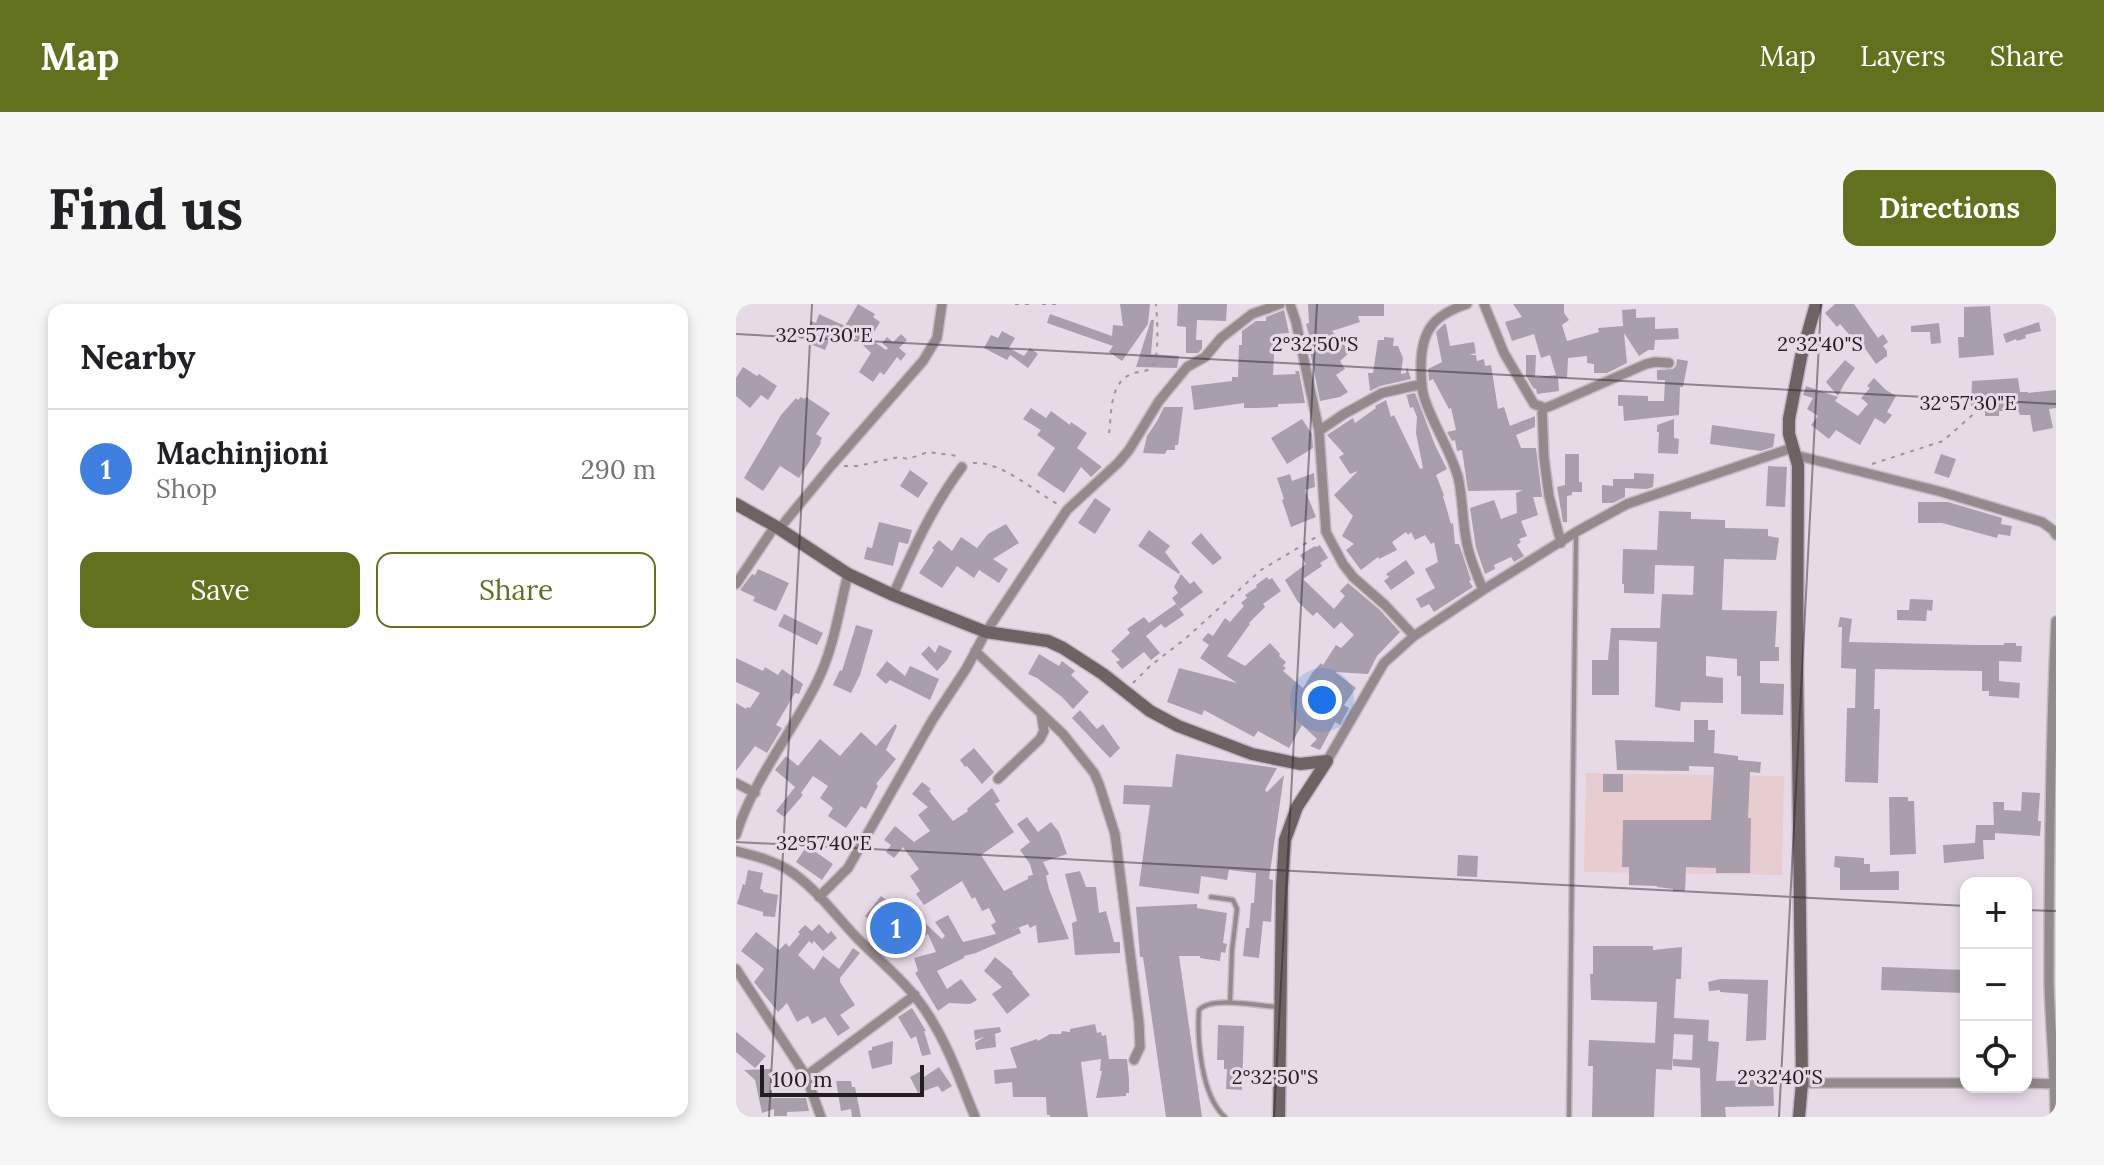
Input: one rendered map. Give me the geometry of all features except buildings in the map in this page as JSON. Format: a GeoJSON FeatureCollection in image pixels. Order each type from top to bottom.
{"type":"FeatureCollection","features":[{"type":"Feature","properties":{"kind":"street"},"geometry":{"type":"LineString","coordinates":[[736,584],[777,527],[923,361],[937,338],[942,304]]}},
{"type":"Feature","properties":{"kind":"street"},"geometry":{"type":"LineString","coordinates":[[819,897],[848,868],[986,632],[1067,510],[1129,450],[1159,401],[1187,367],[1205,357],[1221,338],[1252,314],[1280,304]]}},
{"type":"Feature","properties":{"kind":"street"},"geometry":{"type":"LineString","coordinates":[[1290,304],[1319,431],[1326,532],[1353,577],[1414,636]]}},
{"type":"Feature","properties":{"kind":"street"},"geometry":{"type":"LineString","coordinates":[[1467,304],[1451,309],[1431,325],[1422,348],[1422,384],[1432,418],[1455,466],[1469,556],[1483,590]]}},
{"type":"Feature","properties":{"kind":"street"},"geometry":{"type":"LineString","coordinates":[[1484,304],[1504,353],[1534,404],[1542,407],[1646,364],[1669,363]]}},
{"type":"Feature","properties":{"kind":"street"},"geometry":{"type":"LineString","coordinates":[[1799,1117],[1802,1083],[1797,677],[1799,490],[1798,465],[1789,434],[1789,419],[1801,357],[1816,304]]}},
{"type":"Feature","properties":{"kind":"street"},"geometry":{"type":"LineString","coordinates":[[1319,431],[1382,393],[1422,384]]}},
{"type":"Feature","properties":{"kind":"street"},"geometry":{"type":"LineString","coordinates":[[1542,407],[1549,496],[1561,543]]}},
{"type":"Feature","properties":{"kind":"street"},"geometry":{"type":"LineString","coordinates":[[1279,1117],[1285,840],[1297,807],[1384,663],[1414,636],[1524,563],[1627,504],[1793,451],[2042,522],[2056,535]]}},
{"type":"Feature","properties":{"kind":"street"},"geometry":{"type":"LineString","coordinates":[[893,595],[931,513],[961,462]]}},
{"type":"Feature","properties":{"kind":"street"},"geometry":{"type":"LineString","coordinates":[[736,504],[848,574],[893,595],[986,632],[1048,641],[1077,656],[1159,716],[1178,726],[1239,749],[1300,764],[1327,761]]}},
{"type":"Feature","properties":{"kind":"street"},"geometry":{"type":"LineString","coordinates":[[736,835],[742,816],[818,681],[835,630],[848,574]]}},
{"type":"Feature","properties":{"kind":"street"},"geometry":{"type":"LineString","coordinates":[[2055,1117],[2056,1084],[2049,985],[2050,743],[2056,621]]}},
{"type":"Feature","properties":{"kind":"street"},"geometry":{"type":"LineString","coordinates":[[975,651],[1063,734],[1094,773],[1108,809],[1115,834],[1139,1023],[1140,1047],[1134,1060]]}},
{"type":"Feature","properties":{"kind":"street"},"geometry":{"type":"LineString","coordinates":[[998,779],[1040,739],[1044,731],[1041,713]]}},
{"type":"Feature","properties":{"kind":"street"},"geometry":{"type":"LineString","coordinates":[[736,783],[755,793]]}},
{"type":"Feature","properties":{"kind":"street"},"geometry":{"type":"LineString","coordinates":[[736,851],[780,865],[809,886],[915,995],[956,1067],[975,1117]]}},
{"type":"Feature","properties":{"kind":"street"},"geometry":{"type":"LineString","coordinates":[[736,969],[806,1076],[821,1117]]}},
{"type":"Feature","properties":{"kind":"street"},"geometry":{"type":"LineString","coordinates":[[806,1076],[915,995]]}},
{"type":"Feature","properties":{"kind":"street"},"geometry":{"type":"LineString","coordinates":[[1802,1083],[1960,1083]]}},
{"type":"Feature","properties":{"kind":"street"},"geometry":{"type":"LineString","coordinates":[[2032,1083],[2056,1084]]}},
{"type":"Feature","properties":{"kind":"lane"},"geometry":{"type":"LineString","coordinates":[[1569,1117],[1576,532]]}},
{"type":"Feature","properties":{"kind":"lane"},"geometry":{"type":"LineString","coordinates":[[1211,897],[1233,900],[1237,909],[1230,1003]]}},
{"type":"Feature","properties":{"kind":"lane"},"geometry":{"type":"LineString","coordinates":[[1225,1117],[1210,1095],[1198,1034],[1199,1010],[1203,1005],[1216,1003],[1280,1008]]}},
{"type":"Feature","properties":{"kind":"path"},"geometry":{"type":"LineString","coordinates":[[1015,304],[1035,304]]}},
{"type":"Feature","properties":{"kind":"path"},"geometry":{"type":"LineString","coordinates":[[1042,304],[1056,304]]}},
{"type":"Feature","properties":{"kind":"path"},"geometry":{"type":"LineString","coordinates":[[1109,433],[1118,384],[1124,378],[1153,366],[1158,338],[1156,304]]}},
{"type":"Feature","properties":{"kind":"path"},"geometry":{"type":"LineString","coordinates":[[1856,470],[1943,441],[1977,411]]}},
{"type":"Feature","properties":{"kind":"path"},"geometry":{"type":"LineString","coordinates":[[831,466],[857,466],[899,457],[908,459],[928,452],[961,462],[986,463],[1067,510]]}},
{"type":"Feature","properties":{"kind":"path"},"geometry":{"type":"LineString","coordinates":[[1119,687],[1135,682],[1261,570],[1326,532]]}},
{"type":"Feature","properties":{"kind":"shaded area"},"geometry":{"type":"Polygon","coordinates":[[[1586,773],[1784,776],[1782,875],[1584,872],[1586,773]]]}},
{"type":"Feature","properties":{"kind":"place","name":"Machinjioni"},"geometry":{"type":"Point","coordinates":[896,928]}}]}
